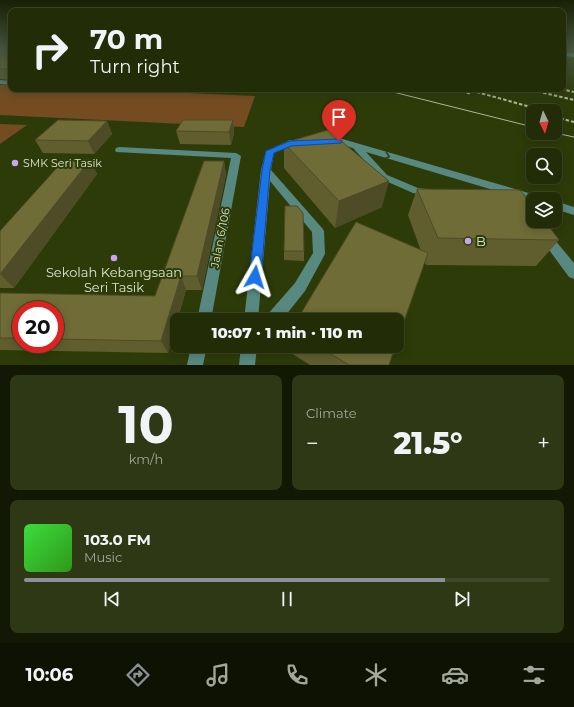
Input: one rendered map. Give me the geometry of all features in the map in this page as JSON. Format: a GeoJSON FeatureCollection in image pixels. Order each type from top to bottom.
{"type":"FeatureCollection","features":[{"type":"Feature","properties":{"kind":"street"},"geometry":{"type":"LineString","coordinates":[[318,142],[339,141],[507,193],[526,197]]}},
{"type":"Feature","properties":{"kind":"street"},"geometry":{"type":"LineString","coordinates":[[252,313],[266,170],[270,151],[290,143],[304,143]]}},
{"type":"Feature","properties":{"kind":"street"},"geometry":{"type":"LineString","coordinates":[[356,146],[384,177],[417,191],[440,193]]}},
{"type":"Feature","properties":{"kind":"street","name":"Jalan 6/106"},"geometry":{"type":"LineString","coordinates":[[119,150],[236,156],[205,313]]}},
{"type":"Feature","properties":{"kind":"street"},"geometry":{"type":"LineString","coordinates":[[266,170],[318,230],[319,254],[300,287],[278,313]]}},
{"type":"Feature","properties":{"kind":"street"},"geometry":{"type":"LineString","coordinates":[[487,195],[507,193]]}},
{"type":"Feature","properties":{"kind":"street"},"geometry":{"type":"LineString","coordinates":[[507,193],[520,208]]}},
{"type":"Feature","properties":{"kind":"street"},"geometry":{"type":"LineString","coordinates":[[562,207],[574,211]]}},
{"type":"Feature","properties":{"kind":"street"},"geometry":{"type":"LineString","coordinates":[[539,229],[574,273]]}},
{"type":"Feature","properties":{"kind":"street"},"geometry":{"type":"LineString","coordinates":[[195,365],[198,353]]}},
{"type":"Feature","properties":{"kind":"street"},"geometry":{"type":"LineString","coordinates":[[248,365],[249,353]]}},
{"type":"Feature","properties":{"kind":"shaded area"},"geometry":{"type":"Polygon","coordinates":[[[0,85],[8,85],[8,92],[165,92],[255,96],[244,127],[0,115],[0,85]]]}},
{"type":"Feature","properties":{"kind":"shaded area"},"geometry":{"type":"Polygon","coordinates":[[[0,124],[27,125],[0,144],[0,124]]]}},
{"type":"Feature","properties":{"kind":"building"},"geometry":{"type":"Polygon","coordinates":[[[0,66],[8,66],[8,69],[0,69],[0,66]]]}},
{"type":"Feature","properties":{"kind":"building"},"geometry":{"type":"Polygon","coordinates":[[[58,120],[107,121],[88,141],[35,140],[58,120]]]}},
{"type":"Feature","properties":{"kind":"building"},"geometry":{"type":"Polygon","coordinates":[[[183,120],[233,120],[229,132],[176,131],[183,120]]]}},
{"type":"Feature","properties":{"kind":"building"},"geometry":{"type":"Polygon","coordinates":[[[328,130],[389,181],[339,201],[284,143],[328,130]]]}},
{"type":"Feature","properties":{"kind":"building"},"geometry":{"type":"Polygon","coordinates":[[[64,160],[90,160],[0,274],[0,231],[64,160]]]}},
{"type":"Feature","properties":{"kind":"building"},"geometry":{"type":"Polygon","coordinates":[[[204,161],[224,161],[197,276],[181,276],[161,341],[64,339],[64,301],[12,301],[12,338],[0,338],[0,293],[155,296],[204,161]]]}},
{"type":"Feature","properties":{"kind":"building"},"geometry":{"type":"Polygon","coordinates":[[[417,189],[520,190],[526,197],[526,228],[550,228],[559,240],[438,238],[417,189]]]}},
{"type":"Feature","properties":{"kind":"building"},"geometry":{"type":"Polygon","coordinates":[[[285,206],[297,206],[303,213],[304,251],[284,251],[285,206]]]}},
{"type":"Feature","properties":{"kind":"building"},"geometry":{"type":"Polygon","coordinates":[[[356,222],[428,253],[404,321],[404,313],[301,313],[356,222]]]}},
{"type":"Feature","properties":{"kind":"building"},"geometry":{"type":"Polygon","coordinates":[[[329,353],[393,353],[389,365],[349,365],[329,353]]]}},
{"type":"Feature","properties":{"kind":"tram line"},"geometry":{"type":"LineString","coordinates":[[393,92],[526,125]]}},
{"type":"Feature","properties":{"kind":"tram line"},"geometry":{"type":"LineString","coordinates":[[562,134],[574,137]]}},
{"type":"Feature","properties":{"kind":"railway"},"geometry":{"type":"LineString","coordinates":[[566,90],[574,92]]}},
{"type":"Feature","properties":{"kind":"railway"},"geometry":{"type":"LineString","coordinates":[[465,92],[471,94]]}},
{"type":"Feature","properties":{"kind":"railway"},"geometry":{"type":"LineString","coordinates":[[477,92],[526,106]]}},
{"type":"Feature","properties":{"kind":"railway"},"geometry":{"type":"LineString","coordinates":[[540,92],[574,100]]}},
{"type":"Feature","properties":{"kind":"railway"},"geometry":{"type":"LineString","coordinates":[[562,119],[574,122]]}},
{"type":"Feature","properties":{"kind":"place","name":"SMK Seri Tasik"},"geometry":{"type":"Point","coordinates":[15,163]}},
{"type":"Feature","properties":{"kind":"place","name":"B"},"geometry":{"type":"Point","coordinates":[468,241]}},
{"type":"Feature","properties":{"kind":"place","name":"Sekolah Kebangsaan Seri Tasik"},"geometry":{"type":"Point","coordinates":[114,258]}},
{"type":"Feature","properties":{"kind":"route"},"geometry":{"type":"LineString","coordinates":[[255,277],[266,170],[270,151],[290,143],[339,141]]}}]}
